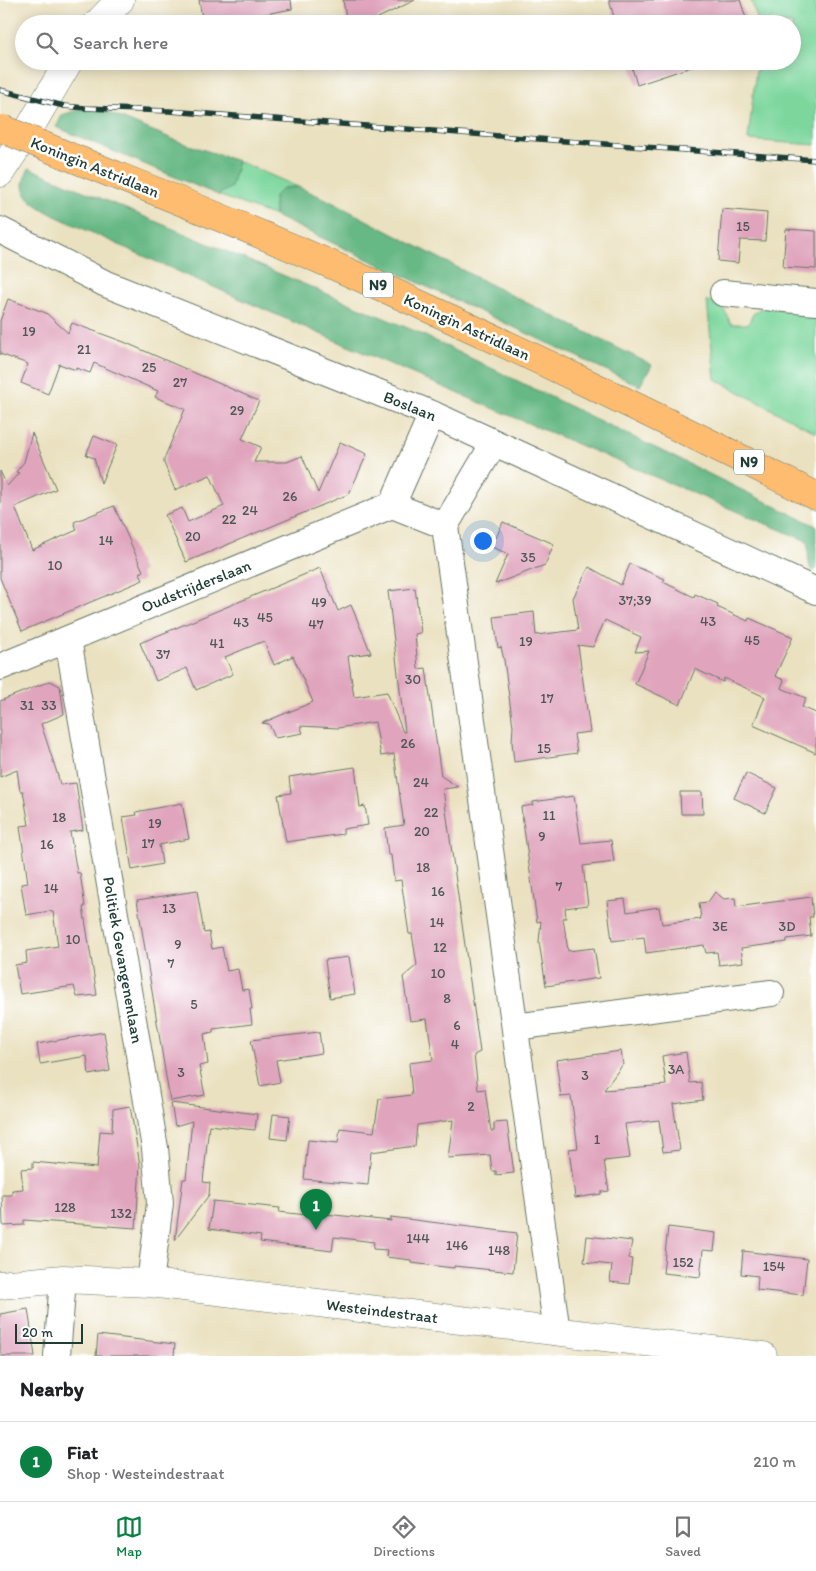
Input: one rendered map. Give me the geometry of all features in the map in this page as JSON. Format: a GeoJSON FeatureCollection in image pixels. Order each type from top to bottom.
{"type":"FeatureCollection","features":[{"type":"Feature","properties":{"kind":"main road","name":"Koningin Astridlaan"},"geometry":{"type":"LineString","coordinates":[[0,127],[351,273],[655,416],[816,496]]}},
{"type":"Feature","properties":{"kind":"street"},"geometry":{"type":"LineString","coordinates":[[106,15],[120,0]]}},
{"type":"Feature","properties":{"kind":"street"},"geometry":{"type":"LineString","coordinates":[[0,173],[64,70]]}},
{"type":"Feature","properties":{"kind":"street","name":"Boslaan"},"geometry":{"type":"LineString","coordinates":[[0,230],[106,284],[432,414],[816,592]]}},
{"type":"Feature","properties":{"kind":"street"},"geometry":{"type":"LineString","coordinates":[[722,293],[816,302]]}},
{"type":"Feature","properties":{"kind":"street"},"geometry":{"type":"LineString","coordinates":[[432,414],[392,505],[445,526]]}},
{"type":"Feature","properties":{"kind":"street"},"geometry":{"type":"LineString","coordinates":[[494,443],[445,526],[557,1332]]}},
{"type":"Feature","properties":{"kind":"street","name":"Oudstrijderslaan"},"geometry":{"type":"LineString","coordinates":[[0,667],[392,505]]}},
{"type":"Feature","properties":{"kind":"street","name":"Politiek Gevangenenlaan"},"geometry":{"type":"LineString","coordinates":[[68,639],[155,1148],[160,1203],[150,1283]]}},
{"type":"Feature","properties":{"kind":"street"},"geometry":{"type":"LineString","coordinates":[[515,1027],[771,993]]}},
{"type":"Feature","properties":{"kind":"street"},"geometry":{"type":"LineString","coordinates":[[57,1356],[63,1279]]}},
{"type":"Feature","properties":{"kind":"street","name":"Westeindestraat"},"geometry":{"type":"LineString","coordinates":[[0,1285],[63,1279],[150,1283],[763,1356]]}},
{"type":"Feature","properties":{"kind":"green space"},"geometry":{"type":"Polygon","coordinates":[[[751,0],[816,0],[816,145],[748,140],[756,70],[801,70],[801,15],[756,15],[751,0]]]}},
{"type":"Feature","properties":{"kind":"green space"},"geometry":{"type":"Polygon","coordinates":[[[94,107],[180,142],[238,161],[231,187],[218,195],[56,127],[62,115],[94,107]]]}},
{"type":"Feature","properties":{"kind":"green space"},"geometry":{"type":"Polygon","coordinates":[[[238,161],[298,187],[283,188],[274,197],[275,216],[218,195],[231,187],[238,161]]]}},
{"type":"Feature","properties":{"kind":"green space"},"geometry":{"type":"Polygon","coordinates":[[[29,168],[415,331],[816,526],[816,570],[811,570],[807,541],[335,341],[55,216],[39,207],[26,194],[23,183],[29,168]]]}},
{"type":"Feature","properties":{"kind":"green space"},"geometry":{"type":"Polygon","coordinates":[[[298,187],[326,199],[493,286],[652,365],[640,386],[275,216],[274,197],[283,188],[298,187]]]}},
{"type":"Feature","properties":{"kind":"green space"},"geometry":{"type":"Polygon","coordinates":[[[707,301],[720,305],[731,324],[748,324],[753,314],[762,307],[816,312],[816,433],[715,379],[707,301]]]}},
{"type":"Feature","properties":{"kind":"building"},"geometry":{"type":"Polygon","coordinates":[[[199,0],[291,0],[292,9],[260,15],[202,15],[199,0]]]}},
{"type":"Feature","properties":{"kind":"building"},"geometry":{"type":"Polygon","coordinates":[[[343,0],[415,0],[384,15],[346,15],[343,0]]]}},
{"type":"Feature","properties":{"kind":"building"},"geometry":{"type":"Polygon","coordinates":[[[609,0],[740,0],[745,15],[613,15],[609,0]]]}},
{"type":"Feature","properties":{"kind":"building"},"geometry":{"type":"Polygon","coordinates":[[[633,70],[682,70],[637,85],[633,70]]]}},
{"type":"Feature","properties":{"kind":"building"},"geometry":{"type":"Polygon","coordinates":[[[722,209],[767,213],[765,241],[740,240],[738,263],[718,261],[722,209]]]}},
{"type":"Feature","properties":{"kind":"building"},"geometry":{"type":"Polygon","coordinates":[[[786,229],[816,231],[816,269],[783,267],[786,229]]]}},
{"type":"Feature","properties":{"kind":"building"},"geometry":{"type":"Polygon","coordinates":[[[8,299],[46,313],[68,333],[72,323],[124,342],[259,401],[242,439],[261,447],[254,462],[287,462],[302,456],[318,493],[340,442],[367,454],[349,494],[186,562],[165,515],[182,508],[188,522],[224,506],[210,475],[175,490],[164,463],[185,409],[155,397],[158,391],[94,363],[90,373],[59,364],[48,394],[21,383],[28,364],[0,354],[0,321],[8,299]]]}},
{"type":"Feature","properties":{"kind":"building"},"geometry":{"type":"Polygon","coordinates":[[[32,433],[56,489],[15,507],[32,550],[77,530],[74,522],[114,506],[143,571],[140,573],[143,580],[22,631],[0,578],[0,471],[7,486],[19,473],[16,472],[24,462],[32,433]]]}},
{"type":"Feature","properties":{"kind":"building"},"geometry":{"type":"Polygon","coordinates":[[[94,436],[117,445],[101,483],[94,458],[86,455],[94,436]]]}},
{"type":"Feature","properties":{"kind":"building"},"geometry":{"type":"Polygon","coordinates":[[[503,522],[554,544],[545,565],[495,584],[508,554],[492,547],[503,522]]]}},
{"type":"Feature","properties":{"kind":"building"},"geometry":{"type":"Polygon","coordinates":[[[630,564],[665,579],[663,582],[694,597],[695,594],[718,604],[717,607],[748,621],[749,618],[793,637],[775,676],[784,680],[781,688],[806,698],[802,707],[816,713],[816,753],[753,725],[765,697],[724,678],[723,682],[695,669],[680,705],[635,684],[649,651],[635,652],[641,637],[605,620],[593,647],[578,645],[590,732],[574,734],[577,753],[514,762],[513,726],[504,660],[501,647],[498,648],[494,617],[534,612],[536,635],[578,630],[573,598],[589,567],[621,585],[630,564]]]}},
{"type":"Feature","properties":{"kind":"building"},"geometry":{"type":"Polygon","coordinates":[[[320,568],[338,611],[351,605],[371,653],[348,656],[354,697],[387,692],[403,732],[405,732],[388,591],[415,588],[421,633],[415,634],[418,669],[426,668],[441,776],[458,787],[443,789],[480,1052],[474,1055],[478,1090],[485,1089],[491,1131],[494,1131],[494,1123],[507,1122],[514,1173],[496,1175],[496,1171],[492,1171],[490,1155],[448,1158],[453,1120],[417,1125],[415,1146],[371,1152],[368,1185],[304,1179],[308,1140],[338,1143],[340,1128],[374,1132],[379,1099],[412,1095],[409,1063],[433,1060],[427,1019],[410,1021],[403,977],[417,965],[412,934],[409,934],[401,880],[394,881],[391,855],[388,855],[385,828],[404,825],[394,754],[381,756],[375,722],[338,728],[300,726],[303,733],[275,738],[269,724],[262,723],[313,702],[293,656],[274,665],[264,641],[225,657],[233,674],[196,690],[187,668],[156,681],[140,643],[320,568]]]}},
{"type":"Feature","properties":{"kind":"building"},"geometry":{"type":"Polygon","coordinates":[[[50,681],[60,686],[64,714],[41,724],[60,785],[76,783],[83,830],[70,832],[77,873],[80,873],[85,907],[83,907],[97,995],[77,997],[74,986],[20,994],[15,965],[27,963],[26,951],[58,946],[53,912],[26,915],[21,884],[28,883],[20,826],[29,825],[23,791],[20,791],[17,770],[0,777],[0,701],[50,681]]]}},
{"type":"Feature","properties":{"kind":"building"},"geometry":{"type":"Polygon","coordinates":[[[355,767],[360,807],[365,806],[368,825],[343,829],[343,834],[286,842],[278,795],[291,793],[289,777],[355,767]]]}},
{"type":"Feature","properties":{"kind":"building"},"geometry":{"type":"Polygon","coordinates":[[[746,773],[777,788],[765,813],[734,798],[746,773]]]}},
{"type":"Feature","properties":{"kind":"building"},"geometry":{"type":"Polygon","coordinates":[[[680,792],[702,792],[703,814],[681,814],[680,792]]]}},
{"type":"Feature","properties":{"kind":"building"},"geometry":{"type":"Polygon","coordinates":[[[574,796],[581,843],[611,840],[614,862],[583,866],[588,905],[565,908],[566,918],[563,918],[568,951],[594,948],[599,978],[546,986],[539,942],[541,921],[537,922],[521,807],[533,805],[533,802],[574,796]]]}},
{"type":"Feature","properties":{"kind":"building"},"geometry":{"type":"Polygon","coordinates":[[[182,803],[189,839],[159,845],[162,864],[132,870],[123,817],[137,815],[136,812],[182,803]]]}},
{"type":"Feature","properties":{"kind":"building"},"geometry":{"type":"Polygon","coordinates":[[[197,891],[204,933],[209,932],[212,949],[222,947],[227,971],[238,969],[242,990],[249,989],[252,1024],[213,1029],[213,1032],[204,1034],[208,1064],[199,1066],[205,1095],[170,1101],[137,900],[197,891]]]}},
{"type":"Feature","properties":{"kind":"building"},"geometry":{"type":"Polygon","coordinates":[[[715,892],[724,899],[735,898],[736,907],[811,897],[813,917],[809,917],[811,936],[787,939],[787,942],[741,948],[743,962],[719,965],[717,952],[706,953],[704,945],[646,953],[644,937],[612,941],[607,901],[625,899],[627,912],[659,907],[662,924],[701,919],[699,903],[708,902],[715,892]]]}},
{"type":"Feature","properties":{"kind":"building"},"geometry":{"type":"Polygon","coordinates":[[[349,957],[355,994],[330,998],[325,960],[349,957]]]}},
{"type":"Feature","properties":{"kind":"building"},"geometry":{"type":"Polygon","coordinates":[[[104,1032],[110,1071],[89,1075],[87,1056],[40,1064],[37,1044],[104,1032]]]}},
{"type":"Feature","properties":{"kind":"building"},"geometry":{"type":"Polygon","coordinates":[[[319,1032],[322,1053],[276,1060],[280,1082],[260,1086],[251,1040],[319,1032]]]}},
{"type":"Feature","properties":{"kind":"building"},"geometry":{"type":"Polygon","coordinates":[[[621,1051],[623,1064],[604,1090],[666,1085],[662,1056],[686,1052],[690,1083],[701,1082],[703,1100],[673,1104],[680,1150],[663,1152],[659,1120],[625,1124],[630,1158],[604,1161],[609,1191],[575,1198],[569,1149],[578,1148],[571,1096],[561,1097],[556,1060],[621,1051]]]}},
{"type":"Feature","properties":{"kind":"building"},"geometry":{"type":"Polygon","coordinates":[[[171,1103],[257,1114],[255,1130],[209,1125],[203,1182],[210,1183],[209,1195],[175,1240],[183,1179],[186,1179],[192,1121],[175,1126],[171,1103]]]}},
{"type":"Feature","properties":{"kind":"building"},"geometry":{"type":"Polygon","coordinates":[[[130,1106],[140,1165],[136,1228],[24,1220],[24,1225],[3,1226],[2,1195],[12,1195],[12,1190],[23,1189],[21,1169],[33,1168],[33,1162],[97,1168],[100,1131],[112,1132],[113,1109],[130,1106]]]}},
{"type":"Feature","properties":{"kind":"building"},"geometry":{"type":"Polygon","coordinates":[[[273,1114],[290,1116],[287,1140],[270,1138],[273,1114]]]}},
{"type":"Feature","properties":{"kind":"building"},"geometry":{"type":"Polygon","coordinates":[[[213,1201],[280,1208],[279,1212],[316,1216],[316,1213],[391,1221],[391,1217],[517,1233],[513,1272],[411,1263],[411,1260],[386,1257],[387,1250],[373,1249],[374,1242],[334,1237],[332,1251],[260,1242],[261,1236],[209,1229],[213,1201]]]}},
{"type":"Feature","properties":{"kind":"building"},"geometry":{"type":"Polygon","coordinates":[[[668,1227],[716,1233],[714,1251],[703,1250],[700,1277],[663,1273],[668,1227]]]}},
{"type":"Feature","properties":{"kind":"building"},"geometry":{"type":"Polygon","coordinates":[[[587,1236],[632,1241],[629,1258],[632,1259],[629,1284],[610,1282],[612,1265],[584,1262],[587,1236]]]}},
{"type":"Feature","properties":{"kind":"building"},"geometry":{"type":"Polygon","coordinates":[[[743,1251],[807,1259],[803,1295],[757,1290],[758,1276],[741,1274],[743,1251]]]}},
{"type":"Feature","properties":{"kind":"building"},"geometry":{"type":"Polygon","coordinates":[[[28,1309],[35,1356],[0,1356],[0,1314],[28,1309]]]}},
{"type":"Feature","properties":{"kind":"building"},"geometry":{"type":"Polygon","coordinates":[[[98,1335],[175,1344],[174,1356],[96,1356],[98,1335]]]}},
{"type":"Feature","properties":{"kind":"railway"},"geometry":{"type":"LineString","coordinates":[[0,90],[64,106],[85,108],[169,111],[816,160]]}},
{"type":"Feature","properties":{"kind":"place","name":"Fiat"},"geometry":{"type":"Point","coordinates":[316,1230]}}]}
